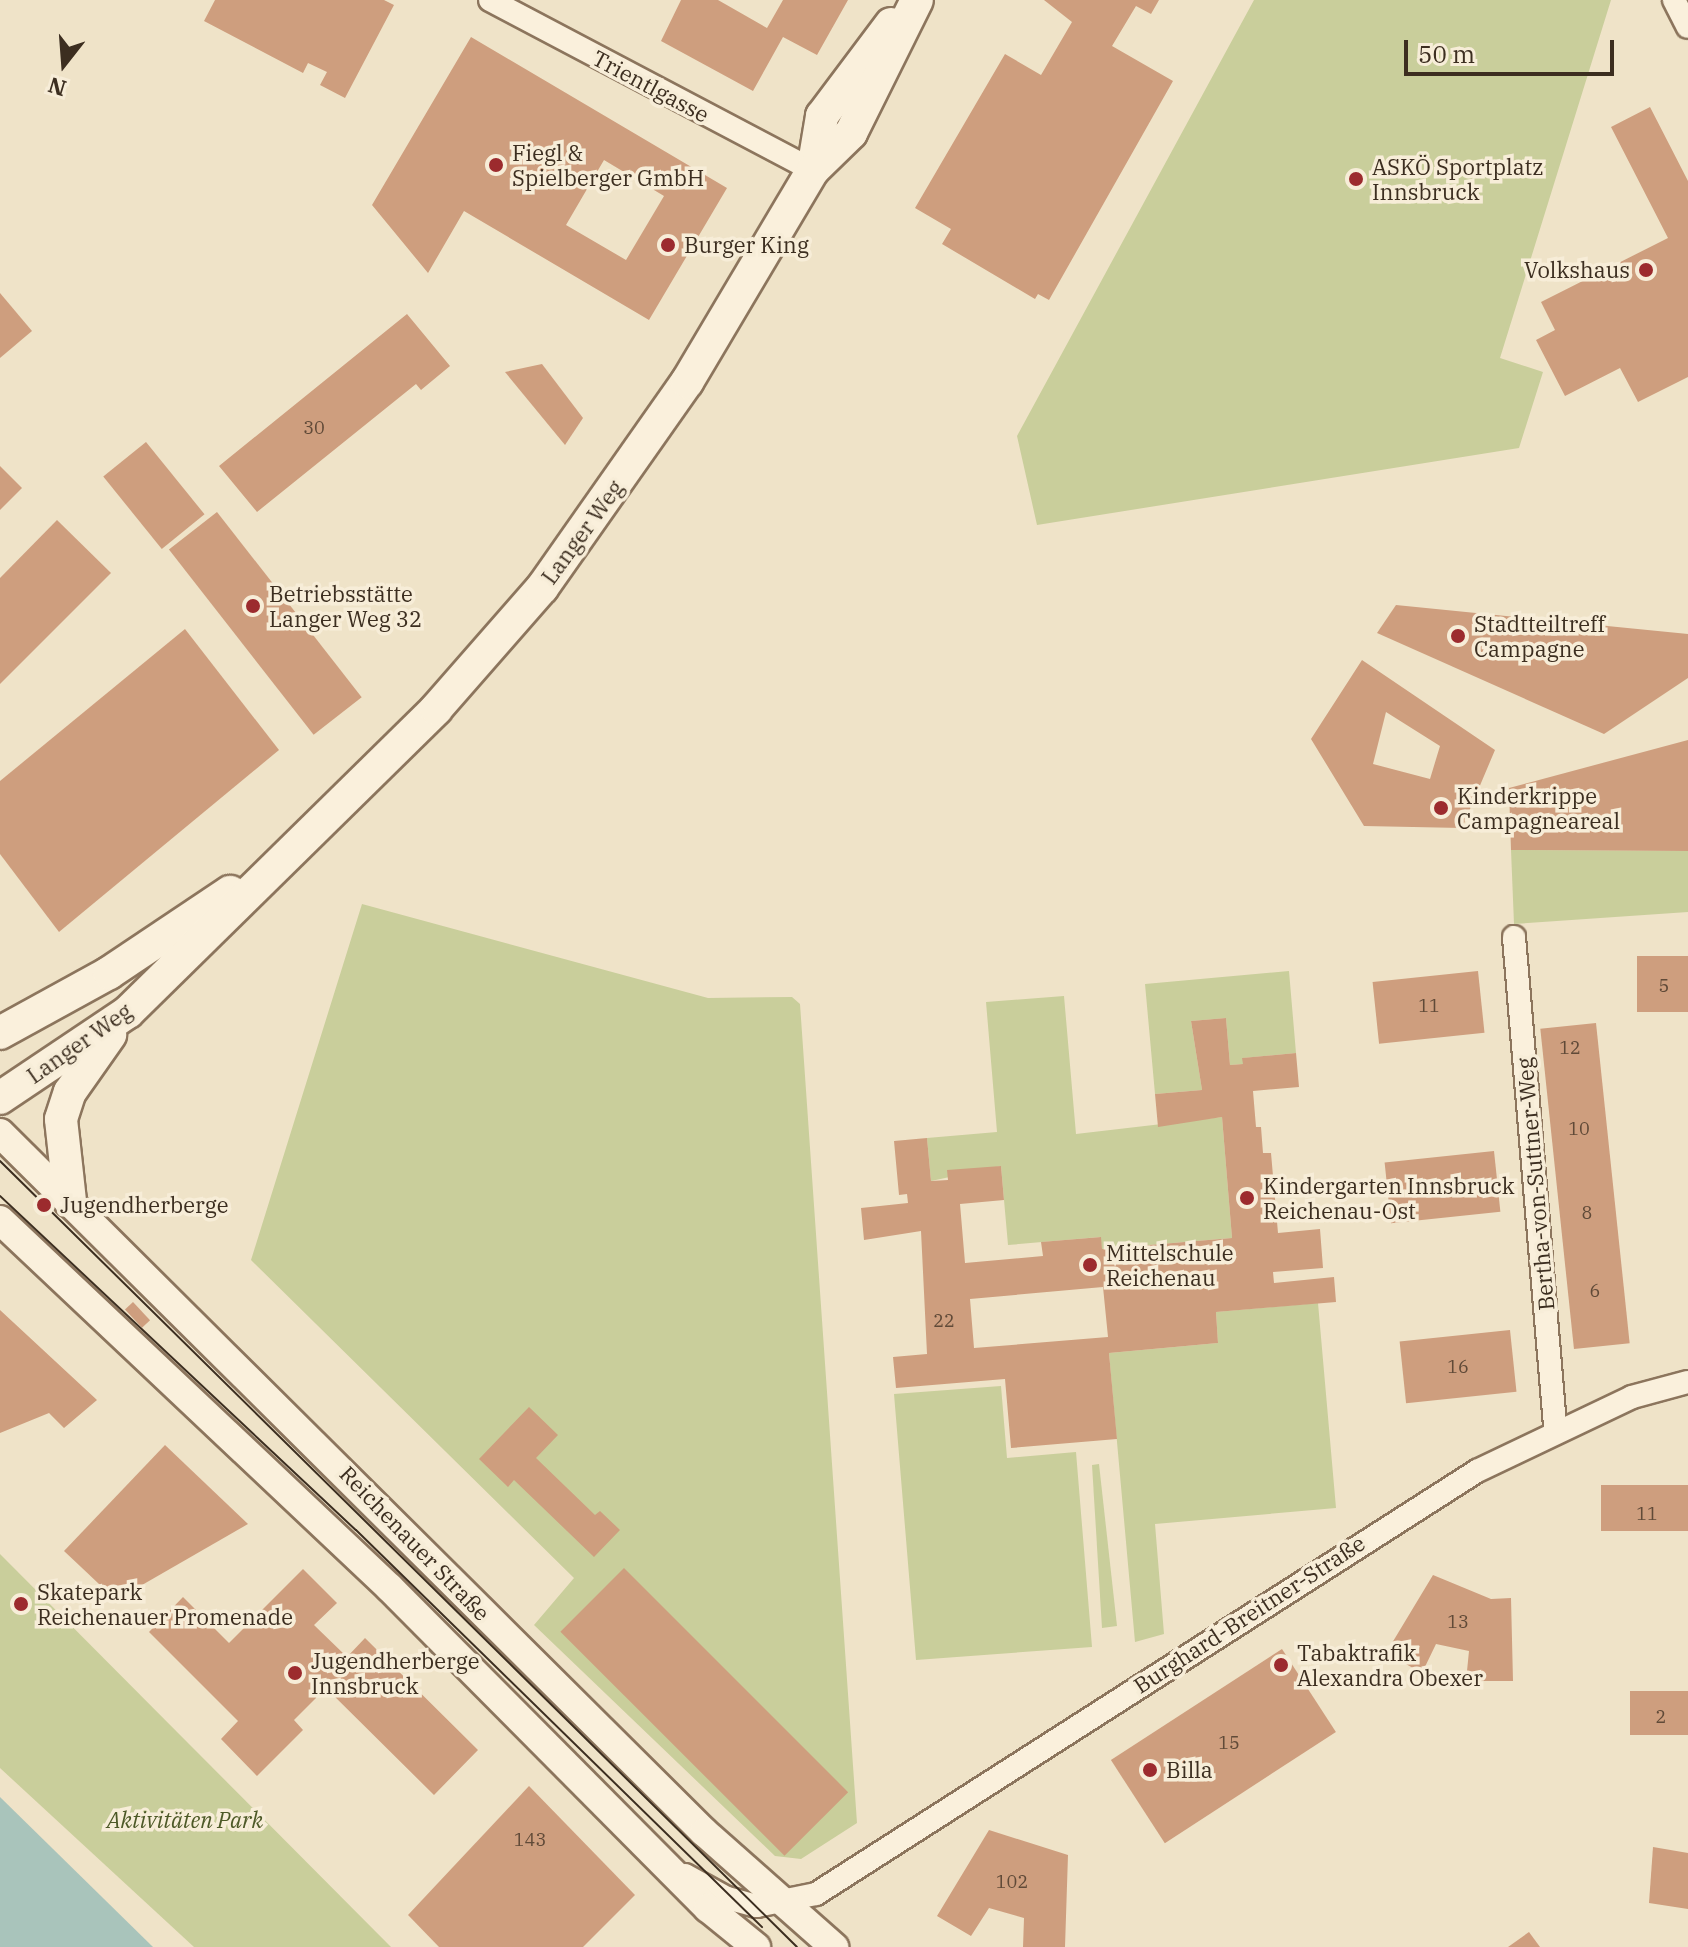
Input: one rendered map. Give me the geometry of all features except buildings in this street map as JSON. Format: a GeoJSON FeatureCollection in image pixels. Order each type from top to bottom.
{"type":"FeatureCollection","features":[{"type":"Feature","properties":{"kind":"main road","name":"Langer Weg"},"geometry":{"type":"LineString","coordinates":[[813,170],[822,116],[834,94],[911,0]]}},
{"type":"Feature","properties":{"kind":"main road","name":"Langer Weg"},"geometry":{"type":"LineString","coordinates":[[0,1098],[128,1012],[436,709],[542,588],[687,382],[813,170],[851,133],[917,0]]}},
{"type":"Feature","properties":{"kind":"main road","name":"Langer Weg"},"geometry":{"type":"LineString","coordinates":[[0,1033],[109,973],[293,851]]}},
{"type":"Feature","properties":{"kind":"main road"},"geometry":{"type":"LineString","coordinates":[[70,1201],[61,1119],[86,1065],[128,1012]]}},
{"type":"Feature","properties":{"kind":"street","name":"Trientlgasse"},"geometry":{"type":"LineString","coordinates":[[490,0],[813,170]]}},
{"type":"Feature","properties":{"kind":"street"},"geometry":{"type":"LineString","coordinates":[[1674,0],[1688,27]]}},
{"type":"Feature","properties":{"kind":"street","name":"Bertha-von-Suttner-Weg"},"geometry":{"type":"LineString","coordinates":[[1514,937],[1556,1432]]}},
{"type":"Feature","properties":{"kind":"street","name":"Reichenauer Straße"},"geometry":{"type":"LineString","coordinates":[[0,1133],[692,1821],[828,1938]]}},
{"type":"Feature","properties":{"kind":"street"},"geometry":{"type":"LineString","coordinates":[[0,1220],[675,1868],[701,1901],[756,1947]]}},
{"type":"Feature","properties":{"kind":"street","name":"Burghard-Breitner-Straße"},"geometry":{"type":"LineString","coordinates":[[675,1868],[736,1902],[788,1904],[830,1885],[1373,1534],[1556,1432],[1632,1397],[1688,1382]]}},
{"type":"Feature","properties":{"kind":"street"},"geometry":{"type":"LineString","coordinates":[[828,1938],[830,1885]]}},
{"type":"Feature","properties":{"kind":"green space","name":"ASKÖ Sportplatz Innsbruck"},"geometry":{"type":"Polygon","coordinates":[[[1254,0],[1611,0],[1500,358],[1543,372],[1519,448],[1037,525],[1017,436],[1254,0]]]}},
{"type":"Feature","properties":{"kind":"green space"},"geometry":{"type":"Polygon","coordinates":[[[1511,850],[1688,851],[1688,912],[1514,924],[1511,850]]]}},
{"type":"Feature","properties":{"kind":"green space"},"geometry":{"type":"Polygon","coordinates":[[[362,904],[708,998],[792,997],[800,1004],[857,1823],[801,1859],[775,1856],[534,1625],[574,1578],[251,1260],[362,904]]]}},
{"type":"Feature","properties":{"kind":"green space"},"geometry":{"type":"Polygon","coordinates":[[[1289,971],[1296,1053],[1243,1058],[1243,1064],[1230,1065],[1226,1018],[1191,1021],[1202,1090],[1155,1094],[1145,984],[1289,971]]]}},
{"type":"Feature","properties":{"kind":"green space"},"geometry":{"type":"Polygon","coordinates":[[[1064,996],[1076,1134],[1222,1117],[1232,1238],[1102,1249],[1100,1237],[1008,1245],[1001,1166],[931,1181],[927,1138],[997,1132],[986,1002],[1064,996]]]}},
{"type":"Feature","properties":{"kind":"green space"},"geometry":{"type":"Polygon","coordinates":[[[1318,1303],[1336,1508],[1155,1524],[1164,1634],[1135,1642],[1109,1353],[1218,1343],[1216,1312],[1318,1303]]]}},
{"type":"Feature","properties":{"kind":"green space"},"geometry":{"type":"Polygon","coordinates":[[[1001,1386],[1007,1458],[1076,1452],[1092,1647],[916,1660],[894,1394],[1001,1386]]]}},
{"type":"Feature","properties":{"kind":"green space"},"geometry":{"type":"Polygon","coordinates":[[[1099,1464],[1117,1626],[1102,1628],[1092,1465],[1099,1464]]]}},
{"type":"Feature","properties":{"kind":"green space","name":"Aktivitäten Park"},"geometry":{"type":"Polygon","coordinates":[[[0,1554],[391,1947],[194,1947],[0,1768],[0,1554]]]}},
{"type":"Feature","properties":{"kind":"water"},"geometry":{"type":"Polygon","coordinates":[[[0,1797],[153,1947],[0,1947],[0,1797]]]}},
{"type":"Feature","properties":{"kind":"tram line"},"geometry":{"type":"LineString","coordinates":[[0,1161],[797,1947]]}},
{"type":"Feature","properties":{"kind":"tram line"},"geometry":{"type":"LineString","coordinates":[[0,1196],[356,1530],[762,1927]]}},
{"type":"Feature","properties":{"kind":"place","name":"Fiegl & Spielberger GmbH"},"geometry":{"type":"Point","coordinates":[496,165]}},
{"type":"Feature","properties":{"kind":"place","name":"ASKÖ Sportplatz Innsbruck"},"geometry":{"type":"Point","coordinates":[1356,179]}},
{"type":"Feature","properties":{"kind":"place","name":"Burger King"},"geometry":{"type":"Point","coordinates":[668,245]}},
{"type":"Feature","properties":{"kind":"place","name":"Volkshaus"},"geometry":{"type":"Point","coordinates":[1646,270]}},
{"type":"Feature","properties":{"kind":"place","name":"Betriebsstätte Langer Weg 32"},"geometry":{"type":"Point","coordinates":[253,606]}},
{"type":"Feature","properties":{"kind":"place","name":"Stadtteiltreff Campagne"},"geometry":{"type":"Point","coordinates":[1458,636]}},
{"type":"Feature","properties":{"kind":"place","name":"Kinderkrippe Campagneareal"},"geometry":{"type":"Point","coordinates":[1441,808]}},
{"type":"Feature","properties":{"kind":"place","name":"Kindergarten Innsbruck Reichenau-Ost"},"geometry":{"type":"Point","coordinates":[1247,1198]}},
{"type":"Feature","properties":{"kind":"place","name":"Jugendherberge"},"geometry":{"type":"Point","coordinates":[44,1205]}},
{"type":"Feature","properties":{"kind":"place","name":"Mittelschule Reichenau"},"geometry":{"type":"Point","coordinates":[1090,1265]}},
{"type":"Feature","properties":{"kind":"place","name":"Skatepark Reichenauer Promenade"},"geometry":{"type":"Point","coordinates":[21,1604]}},
{"type":"Feature","properties":{"kind":"place","name":"Tabaktrafik Alexandra Obexer"},"geometry":{"type":"Point","coordinates":[1281,1665]}},
{"type":"Feature","properties":{"kind":"place","name":"Jugendherberge Innsbruck"},"geometry":{"type":"Point","coordinates":[295,1673]}},
{"type":"Feature","properties":{"kind":"place","name":"Billa"},"geometry":{"type":"Point","coordinates":[1150,1770]}}]}
